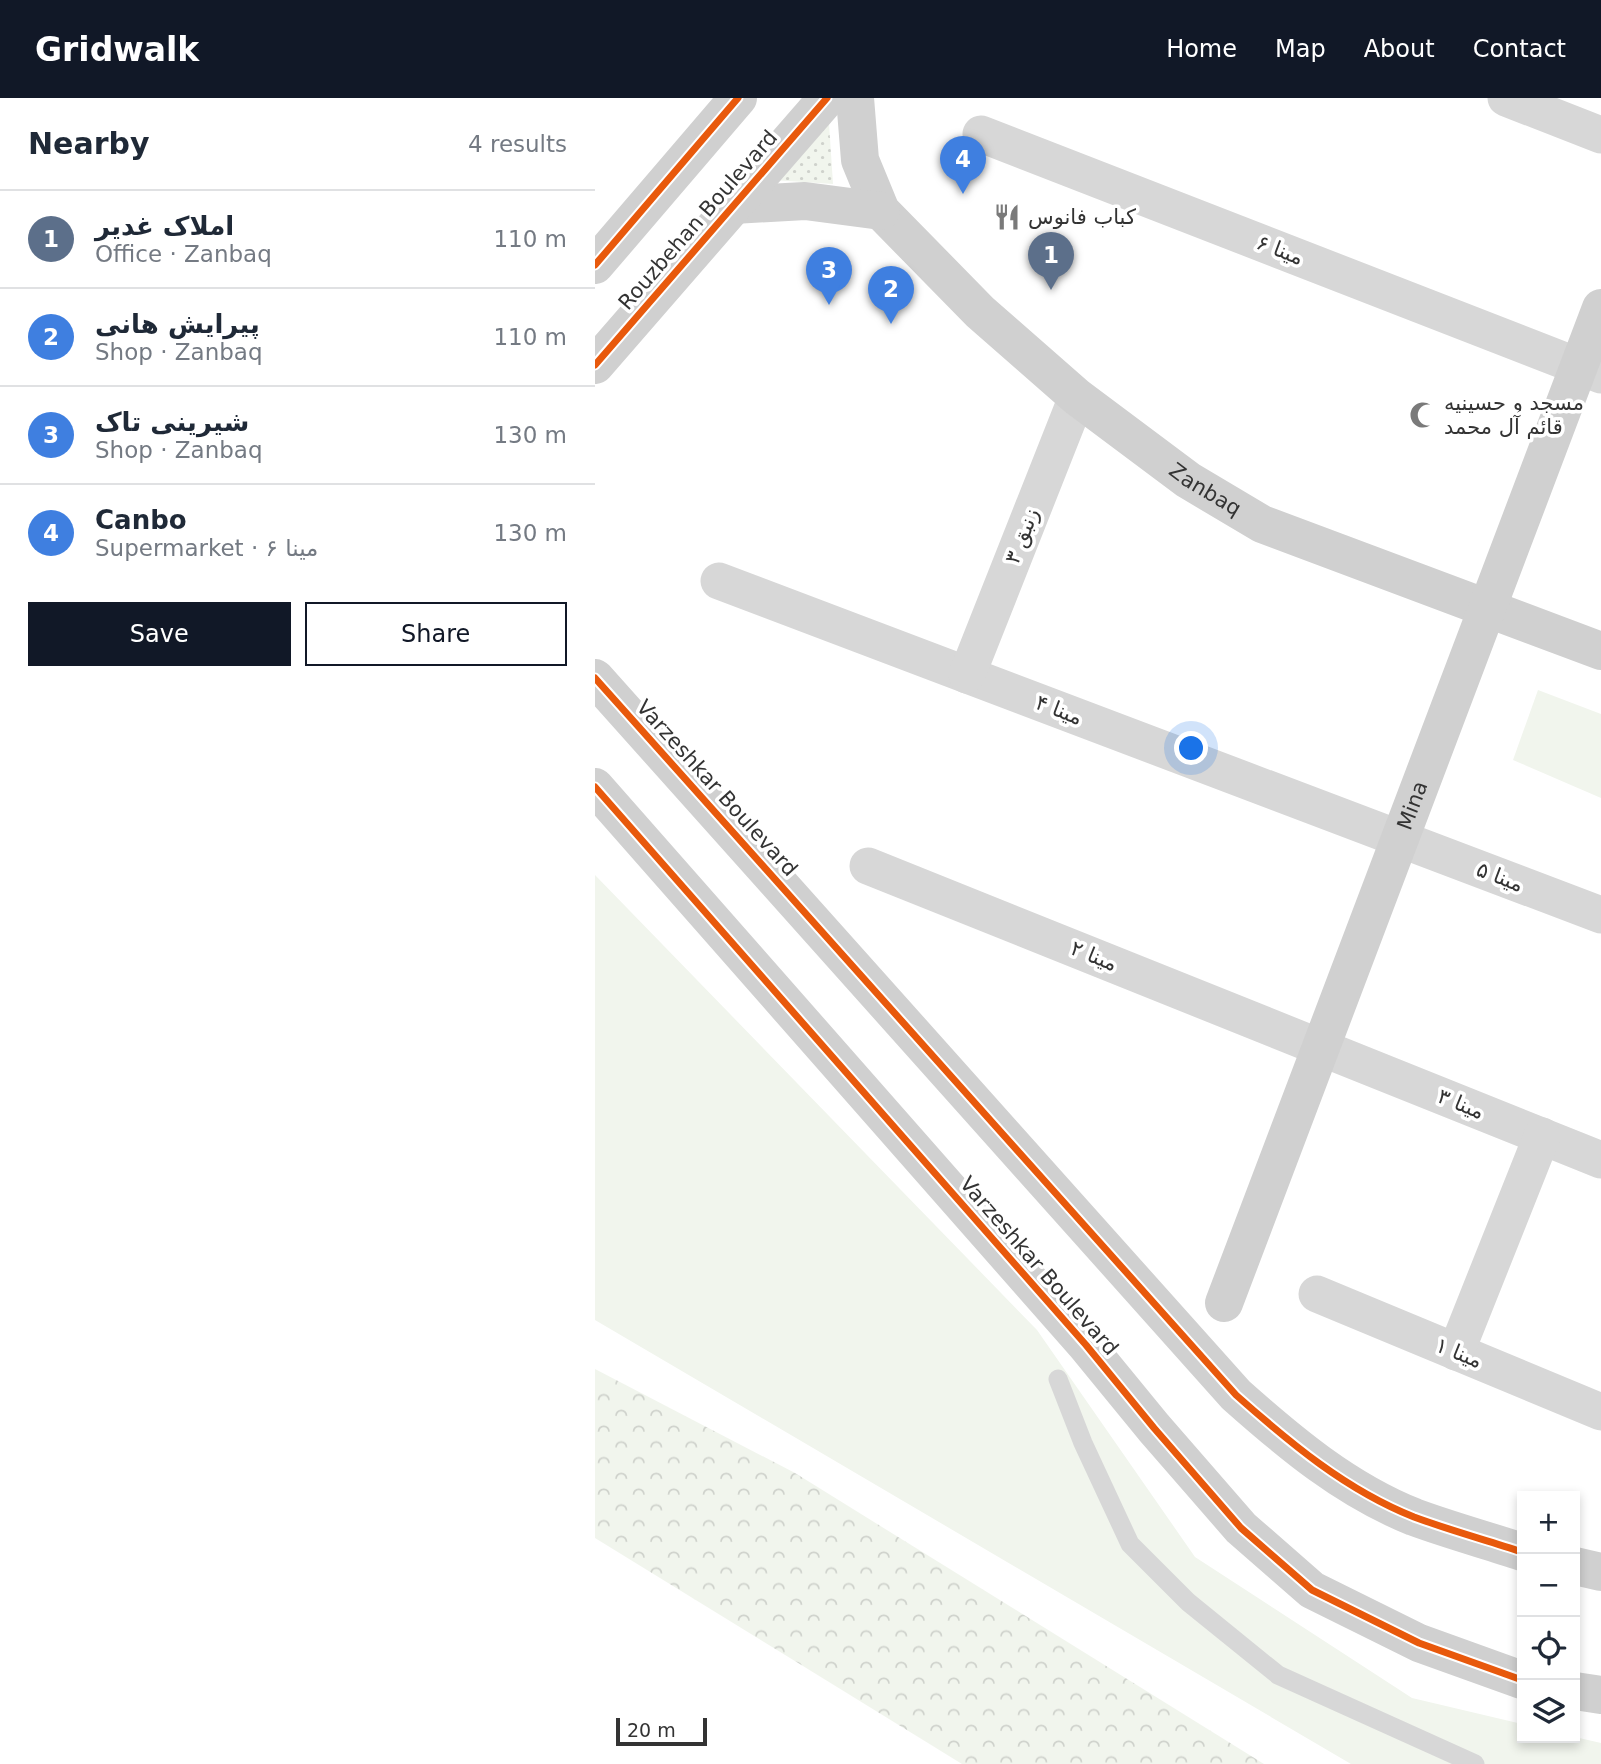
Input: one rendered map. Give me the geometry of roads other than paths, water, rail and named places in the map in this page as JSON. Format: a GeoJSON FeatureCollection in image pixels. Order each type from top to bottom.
{"type":"FeatureCollection","features":[{"type":"Feature","properties":{"kind":"main road"},"geometry":{"type":"LineString","coordinates":[[595,265],[738,98]]}},
{"type":"Feature","properties":{"kind":"main road","name":"Rouzbehan Boulevard"},"geometry":{"type":"LineString","coordinates":[[595,365],[827,98]]}},
{"type":"Feature","properties":{"kind":"main road","name":"Zanbaq"},"geometry":{"type":"LineString","coordinates":[[855,98],[860,160],[881,211],[979,312],[1077,397],[1188,480],[1262,524],[1601,651]]}},
{"type":"Feature","properties":{"kind":"main road"},"geometry":{"type":"LineString","coordinates":[[733,205],[805,201],[881,211]]}},
{"type":"Feature","properties":{"kind":"main road","name":"Mina"},"geometry":{"type":"LineString","coordinates":[[1224,1303],[1487,608],[1590,371],[1601,308]]}},
{"type":"Feature","properties":{"kind":"main road","name":"Varzeshkar Boulevard"},"geometry":{"type":"LineString","coordinates":[[595,678],[1236,1395],[1286,1439],[1341,1479],[1413,1516],[1517,1550]]}},
{"type":"Feature","properties":{"kind":"main road","name":"Varzeshkar Boulevard"},"geometry":{"type":"LineString","coordinates":[[595,787],[1086,1345],[1241,1528],[1312,1590],[1419,1643],[1517,1678]]}},
{"type":"Feature","properties":{"kind":"main road"},"geometry":{"type":"LineString","coordinates":[[1580,1567],[1601,1572]]}},
{"type":"Feature","properties":{"kind":"main road"},"geometry":{"type":"LineString","coordinates":[[1580,1692],[1601,1695]]}},
{"type":"Feature","properties":{"kind":"street"},"geometry":{"type":"LineString","coordinates":[[1506,98],[1601,135]]}},
{"type":"Feature","properties":{"kind":"street","name":"مینا ۶"},"geometry":{"type":"LineString","coordinates":[[981,134],[1590,371]]}},
{"type":"Feature","properties":{"kind":"street","name":"زنبق ۳"},"geometry":{"type":"LineString","coordinates":[[967,675],[1077,397]]}},
{"type":"Feature","properties":{"kind":"street","name":"مینا ۴"},"geometry":{"type":"LineString","coordinates":[[719,580],[1400,839]]}},
{"type":"Feature","properties":{"kind":"street","name":"مینا ۵"},"geometry":{"type":"LineString","coordinates":[[1400,839],[1601,915]]}},
{"type":"Feature","properties":{"kind":"street","name":"مینا ۲"},"geometry":{"type":"LineString","coordinates":[[867,866],[1320,1047]]}},
{"type":"Feature","properties":{"kind":"street","name":"مینا ۳"},"geometry":{"type":"LineString","coordinates":[[1320,1047],[1601,1160]]}},
{"type":"Feature","properties":{"kind":"street"},"geometry":{"type":"LineString","coordinates":[[1456,1352],[1542,1136]]}},
{"type":"Feature","properties":{"kind":"street","name":"مینا ۱"},"geometry":{"type":"LineString","coordinates":[[1317,1294],[1601,1412]]}},
{"type":"Feature","properties":{"kind":"lane"},"geometry":{"type":"LineString","coordinates":[[1058,1380],[1083,1443],[1130,1544],[1188,1602],[1278,1675],[1475,1764]]}},
{"type":"Feature","properties":{"kind":"place","name":"Canbo"},"geometry":{"type":"Point","coordinates":[963,194]}},
{"type":"Feature","properties":{"kind":"place","name":"کباب فانوس"},"geometry":{"type":"Point","coordinates":[1007,217]}},
{"type":"Feature","properties":{"kind":"place","name":"املاک غدیر"},"geometry":{"type":"Point","coordinates":[1051,290]}},
{"type":"Feature","properties":{"kind":"place","name":"شیرینی تاک"},"geometry":{"type":"Point","coordinates":[829,305]}},
{"type":"Feature","properties":{"kind":"place","name":"پیرایش هانی"},"geometry":{"type":"Point","coordinates":[891,324]}},
{"type":"Feature","properties":{"kind":"place","name":"مسجد و حسینیه قائم آل محمد"},"geometry":{"type":"Point","coordinates":[1423,415]}}]}
